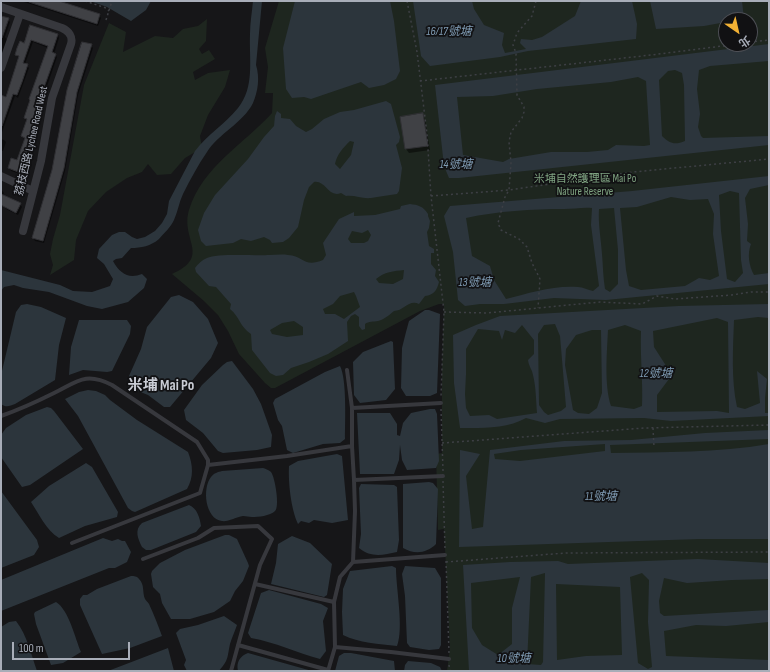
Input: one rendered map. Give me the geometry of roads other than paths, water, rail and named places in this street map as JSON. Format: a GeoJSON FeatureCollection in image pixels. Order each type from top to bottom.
{"type":"FeatureCollection","features":[{"type":"Feature","properties":{"kind":"street"},"geometry":{"type":"LineString","coordinates":[[1,7],[20,14],[1,68]]}},
{"type":"Feature","properties":{"kind":"street","name":"荔枝西路 Lychee Road West"},"geometry":{"type":"LineString","coordinates":[[20,14],[68,31],[72,41],[52,98],[41,161],[32,191],[23,231]]}},
{"type":"Feature","properties":{"kind":"street"},"geometry":{"type":"LineString","coordinates":[[1,176],[32,191]]}},
{"type":"Feature","properties":{"kind":"lane"},"geometry":{"type":"LineString","coordinates":[[238,645],[328,671],[335,647],[334,602],[340,577],[353,562],[355,511],[352,408],[347,370]]}},
{"type":"Feature","properties":{"kind":"lane"},"geometry":{"type":"LineString","coordinates":[[1,416],[52,394],[74,382],[100,378],[112,384],[197,442],[208,460],[200,493],[72,543]]}},
{"type":"Feature","properties":{"kind":"lane"},"geometry":{"type":"LineString","coordinates":[[352,408],[441,403]]}},
{"type":"Feature","properties":{"kind":"lane"},"geometry":{"type":"LineString","coordinates":[[208,465],[287,456],[352,446]]}},
{"type":"Feature","properties":{"kind":"lane"},"geometry":{"type":"LineString","coordinates":[[354,480],[443,476]]}},
{"type":"Feature","properties":{"kind":"lane"},"geometry":{"type":"LineString","coordinates":[[143,559],[198,538],[214,528],[258,526],[272,539],[260,565],[238,645],[229,670]]}},
{"type":"Feature","properties":{"kind":"lane"},"geometry":{"type":"LineString","coordinates":[[353,562],[445,555]]}},
{"type":"Feature","properties":{"kind":"lane"},"geometry":{"type":"LineString","coordinates":[[255,584],[334,602]]}},
{"type":"Feature","properties":{"kind":"lane"},"geometry":{"type":"LineString","coordinates":[[335,647],[449,659]]}},
{"type":"Feature","properties":{"kind":"water"},"geometry":{"type":"Polygon","coordinates":[[[90,1],[151,1],[146,10],[131,21],[107,7],[90,1]]]}},
{"type":"Feature","properties":{"kind":"water"},"geometry":{"type":"Polygon","coordinates":[[[253,1],[262,1],[256,65],[258,84],[253,103],[243,117],[217,140],[207,152],[197,167],[182,197],[174,220],[167,230],[153,243],[142,247],[131,248],[122,258],[113,261],[122,272],[129,276],[142,274],[147,279],[144,288],[128,302],[102,309],[87,306],[49,292],[14,285],[4,287],[1,291],[1,270],[60,285],[73,291],[92,292],[110,286],[113,279],[104,264],[97,258],[99,249],[112,235],[119,232],[125,232],[137,239],[145,237],[155,231],[167,214],[169,201],[195,151],[233,114],[243,100],[247,91],[250,73],[250,30],[253,1]]]}},
{"type":"Feature","properties":{"kind":"water"},"geometry":{"type":"Polygon","coordinates":[[[295,1],[390,1],[400,71],[396,79],[384,85],[369,88],[361,82],[311,99],[304,97],[292,98],[286,89],[283,48],[295,1]]]}},
{"type":"Feature","properties":{"kind":"water","name":"16/17號塘"},"geometry":{"type":"Polygon","coordinates":[[[413,1],[472,1],[474,9],[484,25],[504,33],[502,45],[505,53],[526,49],[520,43],[521,39],[532,40],[542,37],[575,16],[581,1],[632,1],[637,24],[636,39],[528,51],[500,57],[430,66],[421,56],[413,1]]]}},
{"type":"Feature","properties":{"kind":"water"},"geometry":{"type":"Polygon","coordinates":[[[650,1],[742,1],[743,12],[718,12],[718,23],[704,26],[656,29],[650,1]]]}},
{"type":"Feature","properties":{"kind":"water","name":"14號塘"},"geometry":{"type":"Polygon","coordinates":[[[769,44],[769,61],[710,66],[699,70],[697,89],[700,114],[698,127],[703,138],[769,136],[769,145],[459,178],[449,178],[444,166],[435,85],[718,50],[718,52],[758,52],[758,45],[769,44]],[[675,70],[668,71],[659,80],[662,136],[668,141],[675,143],[685,141],[684,85],[682,73],[675,70]],[[638,77],[611,82],[537,89],[493,96],[457,97],[463,155],[503,162],[509,159],[551,152],[587,152],[608,150],[616,145],[650,145],[646,81],[638,77]]]}},
{"type":"Feature","properties":{"kind":"water"},"geometry":{"type":"Polygon","coordinates":[[[386,101],[391,104],[400,137],[399,142],[396,145],[402,168],[399,191],[397,194],[374,198],[346,196],[341,193],[333,193],[318,182],[314,182],[309,187],[304,200],[298,227],[289,238],[283,242],[272,243],[264,237],[251,241],[241,239],[233,243],[206,246],[201,241],[198,230],[204,213],[215,195],[248,159],[274,126],[277,111],[281,114],[281,118],[290,119],[296,126],[306,132],[324,119],[340,112],[354,110],[386,101]],[[350,141],[337,157],[335,164],[340,169],[351,155],[354,142],[350,141]]]}},
{"type":"Feature","properties":{"kind":"water","name":"13號塘"},"geometry":{"type":"Polygon","coordinates":[[[769,176],[769,185],[750,189],[745,198],[748,224],[747,241],[751,244],[749,260],[751,268],[754,275],[769,273],[769,284],[606,300],[554,298],[504,304],[480,304],[465,306],[458,300],[453,252],[444,216],[450,206],[632,191],[769,176]],[[730,191],[719,195],[721,231],[727,279],[735,282],[743,273],[741,260],[739,193],[730,191]],[[671,197],[637,207],[620,208],[629,286],[641,290],[685,286],[699,278],[710,280],[719,276],[713,234],[714,214],[708,199],[690,200],[671,197]],[[592,208],[515,211],[466,218],[472,256],[490,266],[494,280],[506,299],[560,287],[580,287],[593,291],[599,286],[591,225],[592,208]],[[614,208],[599,209],[604,285],[605,289],[610,292],[618,284],[618,250],[614,208]]]}},
{"type":"Feature","properties":{"kind":"water"},"geometry":{"type":"Polygon","coordinates":[[[410,204],[418,205],[428,214],[430,221],[427,232],[429,246],[434,249],[434,253],[431,253],[431,264],[436,270],[435,276],[439,282],[436,290],[431,295],[425,296],[419,304],[409,304],[394,311],[387,317],[378,321],[367,323],[365,324],[365,329],[362,330],[359,326],[359,317],[355,314],[351,316],[347,322],[348,341],[328,354],[291,368],[283,375],[276,376],[270,373],[252,350],[251,334],[244,328],[236,315],[230,309],[231,304],[216,287],[209,286],[196,272],[195,268],[202,261],[212,256],[286,255],[298,257],[312,263],[317,262],[323,260],[326,255],[323,243],[339,219],[354,212],[354,216],[375,215],[400,209],[401,206],[410,204]],[[368,230],[362,233],[352,231],[348,239],[351,243],[364,243],[368,241],[371,235],[368,230]],[[404,270],[393,271],[376,279],[379,283],[393,284],[403,279],[404,270]],[[354,292],[340,296],[333,304],[323,309],[325,314],[335,314],[344,319],[360,307],[354,292]],[[294,321],[282,323],[270,330],[272,334],[287,337],[303,335],[303,327],[294,321]]]}},
{"type":"Feature","properties":{"kind":"water"},"geometry":{"type":"Polygon","coordinates":[[[179,295],[193,302],[208,319],[218,343],[211,358],[170,407],[164,407],[148,395],[128,387],[129,376],[141,349],[147,327],[171,297],[179,295]]]}},
{"type":"Feature","properties":{"kind":"water"},"geometry":{"type":"Polygon","coordinates":[[[27,304],[41,307],[66,318],[59,345],[55,380],[15,404],[5,406],[1,404],[1,375],[16,312],[21,305],[27,304]]]}},
{"type":"Feature","properties":{"kind":"water","name":"12號塘"},"geometry":{"type":"Polygon","coordinates":[[[769,304],[769,318],[758,317],[734,320],[733,364],[737,407],[745,409],[760,403],[757,371],[767,379],[765,413],[769,413],[769,416],[671,421],[644,418],[560,419],[545,423],[526,418],[519,422],[503,426],[486,428],[460,428],[454,383],[453,335],[500,316],[679,306],[769,304]],[[717,318],[653,331],[654,347],[672,375],[657,395],[657,412],[717,411],[729,413],[728,322],[717,318]],[[555,324],[544,325],[538,334],[539,405],[548,415],[561,411],[566,407],[560,336],[555,324]],[[522,325],[515,333],[505,330],[502,340],[499,331],[478,329],[466,349],[465,394],[466,408],[470,416],[489,415],[497,419],[537,413],[533,373],[528,360],[534,354],[534,340],[522,325]],[[625,325],[608,330],[607,388],[611,406],[634,409],[642,406],[641,331],[625,325]],[[592,330],[576,335],[566,349],[565,365],[573,410],[578,413],[589,414],[597,408],[602,393],[601,330],[592,330]]]}},
{"type":"Feature","properties":{"kind":"water"},"geometry":{"type":"Polygon","coordinates":[[[425,310],[440,314],[437,393],[430,396],[406,396],[401,388],[402,348],[409,321],[425,310]]]}},
{"type":"Feature","properties":{"kind":"water"},"geometry":{"type":"Polygon","coordinates":[[[79,320],[127,320],[131,326],[130,334],[112,371],[83,370],[69,375],[71,347],[79,320]]]}},
{"type":"Feature","properties":{"kind":"water"},"geometry":{"type":"Polygon","coordinates":[[[391,341],[393,342],[395,389],[386,400],[360,403],[354,395],[353,362],[363,352],[391,341]]]}},
{"type":"Feature","properties":{"kind":"water"},"geometry":{"type":"Polygon","coordinates":[[[232,361],[253,389],[261,404],[272,435],[271,447],[257,450],[223,453],[218,451],[203,433],[186,420],[184,410],[202,385],[223,365],[232,361]]]}},
{"type":"Feature","properties":{"kind":"water"},"geometry":{"type":"Polygon","coordinates":[[[340,366],[345,390],[345,439],[340,443],[323,444],[293,453],[287,450],[282,426],[278,420],[273,403],[275,399],[325,372],[340,366]]]}},
{"type":"Feature","properties":{"kind":"water"},"geometry":{"type":"Polygon","coordinates":[[[88,390],[96,391],[105,395],[137,420],[188,452],[191,462],[192,475],[187,489],[135,512],[128,508],[78,416],[65,399],[79,392],[88,390]]]}},
{"type":"Feature","properties":{"kind":"water"},"geometry":{"type":"Polygon","coordinates":[[[47,407],[54,411],[83,449],[30,485],[22,487],[1,457],[1,435],[6,428],[26,415],[47,407]]]}},
{"type":"Feature","properties":{"kind":"water"},"geometry":{"type":"Polygon","coordinates":[[[435,409],[437,414],[439,461],[436,468],[407,470],[402,460],[400,445],[399,460],[394,474],[360,474],[357,413],[390,413],[397,424],[397,435],[400,436],[403,423],[411,413],[435,409]]]}},
{"type":"Feature","properties":{"kind":"water","name":"11號塘"},"geometry":{"type":"Polygon","coordinates":[[[769,430],[769,439],[610,445],[611,453],[710,451],[769,444],[769,539],[699,539],[459,547],[460,450],[480,454],[466,476],[472,529],[483,527],[490,450],[564,441],[631,440],[705,433],[769,430]],[[605,444],[521,450],[494,454],[495,459],[520,461],[605,451],[605,444]]]}},
{"type":"Feature","properties":{"kind":"water"},"geometry":{"type":"Polygon","coordinates":[[[337,454],[342,456],[348,520],[332,523],[314,520],[309,523],[301,521],[298,524],[290,496],[289,466],[298,461],[337,454]]]}},
{"type":"Feature","properties":{"kind":"water"},"geometry":{"type":"Polygon","coordinates":[[[86,463],[92,467],[118,512],[117,517],[85,526],[59,538],[50,531],[31,502],[49,486],[86,463]]]}},
{"type":"Feature","properties":{"kind":"water"},"geometry":{"type":"Polygon","coordinates":[[[263,468],[271,472],[273,475],[277,498],[275,511],[264,516],[243,516],[224,521],[216,519],[212,515],[206,495],[208,482],[212,476],[222,471],[263,468]]]}},
{"type":"Feature","properties":{"kind":"water"},"geometry":{"type":"Polygon","coordinates":[[[433,483],[438,489],[436,544],[425,551],[412,552],[403,548],[403,484],[433,483]]]}},
{"type":"Feature","properties":{"kind":"water"},"geometry":{"type":"Polygon","coordinates":[[[361,484],[394,485],[397,487],[399,540],[397,552],[377,555],[368,553],[359,548],[361,534],[359,488],[361,484]]]}},
{"type":"Feature","properties":{"kind":"water"},"geometry":{"type":"Polygon","coordinates":[[[1,491],[37,540],[39,547],[34,555],[1,568],[1,491]]]}},
{"type":"Feature","properties":{"kind":"water"},"geometry":{"type":"Polygon","coordinates":[[[189,505],[196,511],[200,520],[201,526],[196,532],[151,550],[146,550],[142,547],[137,532],[142,523],[189,505]]]}},
{"type":"Feature","properties":{"kind":"water"},"geometry":{"type":"Polygon","coordinates":[[[225,535],[229,535],[237,539],[248,563],[249,566],[243,581],[235,591],[230,601],[214,612],[190,619],[171,619],[162,603],[160,594],[153,587],[152,571],[160,563],[185,550],[225,535]]]}},
{"type":"Feature","properties":{"kind":"water"},"geometry":{"type":"Polygon","coordinates":[[[292,536],[310,543],[332,564],[327,595],[324,597],[271,584],[276,563],[278,544],[292,536]]]}},
{"type":"Feature","properties":{"kind":"water"},"geometry":{"type":"Polygon","coordinates":[[[103,538],[112,541],[118,539],[125,541],[131,552],[127,562],[115,568],[109,568],[1,611],[1,580],[103,538]]]}},
{"type":"Feature","properties":{"kind":"water","name":"10號塘"},"geometry":{"type":"Polygon","coordinates":[[[698,559],[769,563],[769,579],[687,583],[664,578],[659,601],[660,613],[664,616],[769,610],[769,622],[726,626],[696,625],[664,631],[666,656],[769,660],[769,671],[469,671],[463,565],[558,561],[568,564],[698,559]],[[545,573],[531,577],[527,664],[541,665],[543,662],[545,573]],[[642,573],[630,577],[638,663],[648,669],[652,667],[648,622],[649,580],[642,573]],[[520,577],[471,583],[472,628],[482,645],[498,655],[512,644],[512,608],[520,577]],[[556,584],[557,660],[586,656],[622,655],[620,587],[556,584]]]}},
{"type":"Feature","properties":{"kind":"water"},"geometry":{"type":"Polygon","coordinates":[[[392,566],[396,568],[399,608],[400,629],[397,646],[376,644],[349,638],[343,635],[343,589],[350,571],[392,566]]]}},
{"type":"Feature","properties":{"kind":"water"},"geometry":{"type":"Polygon","coordinates":[[[405,566],[435,568],[441,578],[441,645],[439,649],[429,650],[410,647],[407,643],[405,596],[402,574],[405,566]]]}},
{"type":"Feature","properties":{"kind":"water"},"geometry":{"type":"Polygon","coordinates":[[[131,576],[138,578],[141,581],[145,599],[149,604],[162,636],[130,648],[102,654],[80,605],[80,599],[83,595],[87,595],[97,589],[131,576]]]}},
{"type":"Feature","properties":{"kind":"water"},"geometry":{"type":"Polygon","coordinates":[[[269,590],[321,604],[328,608],[323,621],[326,651],[320,659],[269,642],[251,638],[248,633],[261,593],[269,590]]]}},
{"type":"Feature","properties":{"kind":"water"},"geometry":{"type":"Polygon","coordinates":[[[56,602],[65,611],[81,652],[63,663],[51,665],[36,624],[34,614],[35,612],[56,602]]]}},
{"type":"Feature","properties":{"kind":"water"},"geometry":{"type":"Polygon","coordinates":[[[224,616],[237,625],[225,664],[219,671],[187,671],[184,665],[186,660],[176,633],[180,629],[198,625],[224,616]]]}},
{"type":"Feature","properties":{"kind":"water"},"geometry":{"type":"Polygon","coordinates":[[[16,621],[26,638],[37,671],[1,671],[1,627],[9,622],[16,621]]]}},
{"type":"Feature","properties":{"kind":"water"},"geometry":{"type":"Polygon","coordinates":[[[168,648],[174,671],[108,671],[168,648]]]}},
{"type":"Feature","properties":{"kind":"water"},"geometry":{"type":"Polygon","coordinates":[[[248,653],[312,671],[238,671],[239,660],[248,653]]]}},
{"type":"Feature","properties":{"kind":"water"},"geometry":{"type":"Polygon","coordinates":[[[344,653],[394,661],[395,671],[335,671],[339,656],[344,653]]]}},
{"type":"Feature","properties":{"kind":"water"},"geometry":{"type":"Polygon","coordinates":[[[408,661],[431,663],[440,667],[442,671],[404,671],[405,665],[408,661]]]}},
{"type":"Feature","properties":{"kind":"district","name":"米埔 Mai Po"},"geometry":{"type":"Point","coordinates":[161,386]}},
{"type":"Feature","properties":{"kind":"park label","name":"米埔自然護理區 Mai Po Nature Reserve"},"geometry":{"type":"Point","coordinates":[585,185]}}]}
